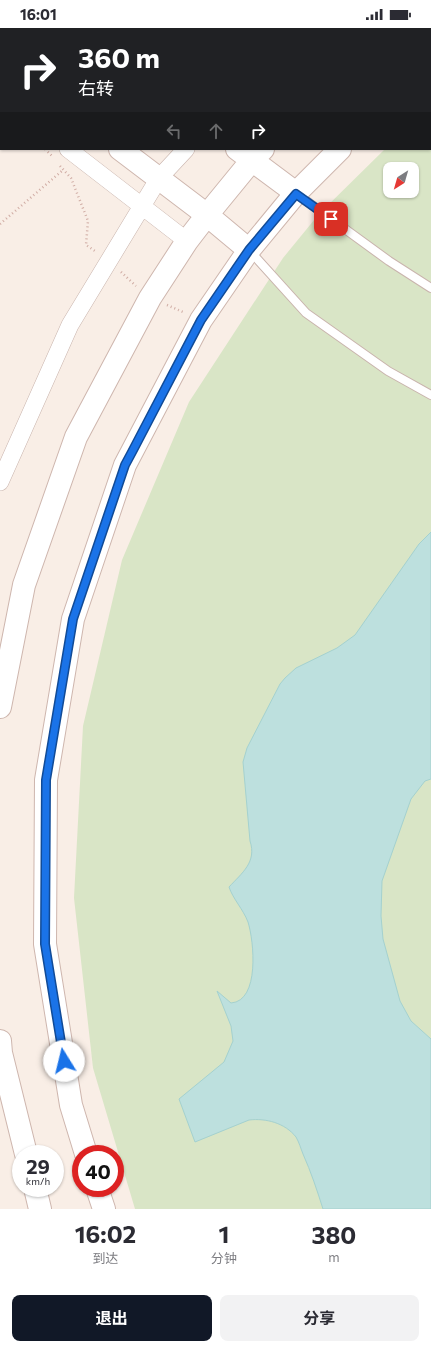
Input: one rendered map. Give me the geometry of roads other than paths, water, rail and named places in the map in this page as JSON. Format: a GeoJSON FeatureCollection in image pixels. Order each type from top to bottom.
{"type":"FeatureCollection","features":[{"type":"Feature","properties":{"kind":"street"},"geometry":{"type":"LineString","coordinates":[[69,150],[187,241]]}},
{"type":"Feature","properties":{"kind":"street"},"geometry":{"type":"LineString","coordinates":[[121,150],[207,215],[249,250]]}},
{"type":"Feature","properties":{"kind":"street"},"geometry":{"type":"LineString","coordinates":[[0,482],[70,325],[159,178],[185,150]]}},
{"type":"Feature","properties":{"kind":"street"},"geometry":{"type":"LineString","coordinates":[[83,1145],[71,1105],[45,944],[46,780],[73,619],[125,465],[201,320],[249,250],[296,194],[339,150]]}},
{"type":"Feature","properties":{"kind":"street"},"geometry":{"type":"LineString","coordinates":[[0,707],[24,585],[76,437],[150,298],[187,241],[251,153],[296,194]]}},
{"type":"Feature","properties":{"kind":"street"},"geometry":{"type":"LineString","coordinates":[[0,1041],[1,1053],[24,1145]]}},
{"type":"Feature","properties":{"kind":"street"},"geometry":{"type":"LineString","coordinates":[[37,1197],[40,1209]]}},
{"type":"Feature","properties":{"kind":"street"},"geometry":{"type":"LineString","coordinates":[[100,1197],[104,1209]]}},
{"type":"Feature","properties":{"kind":"lane"},"geometry":{"type":"LineString","coordinates":[[296,194],[389,261],[431,288]]}},
{"type":"Feature","properties":{"kind":"lane"},"geometry":{"type":"LineString","coordinates":[[249,250],[306,313],[388,371],[431,395]]}},
{"type":"Feature","properties":{"kind":"water"},"geometry":{"type":"Polygon","coordinates":[[[431,532],[431,779],[425,781],[411,799],[382,881],[381,916],[383,939],[400,1001],[411,1021],[431,1039],[431,1209],[323,1209],[298,1141],[292,1132],[275,1122],[249,1120],[195,1142],[179,1099],[224,1062],[233,1041],[231,1026],[217,991],[231,1003],[240,1000],[247,992],[251,982],[253,955],[248,922],[229,887],[247,867],[252,855],[243,762],[247,748],[280,684],[285,678],[296,668],[337,648],[355,635],[419,544],[431,532]]]}}]}
